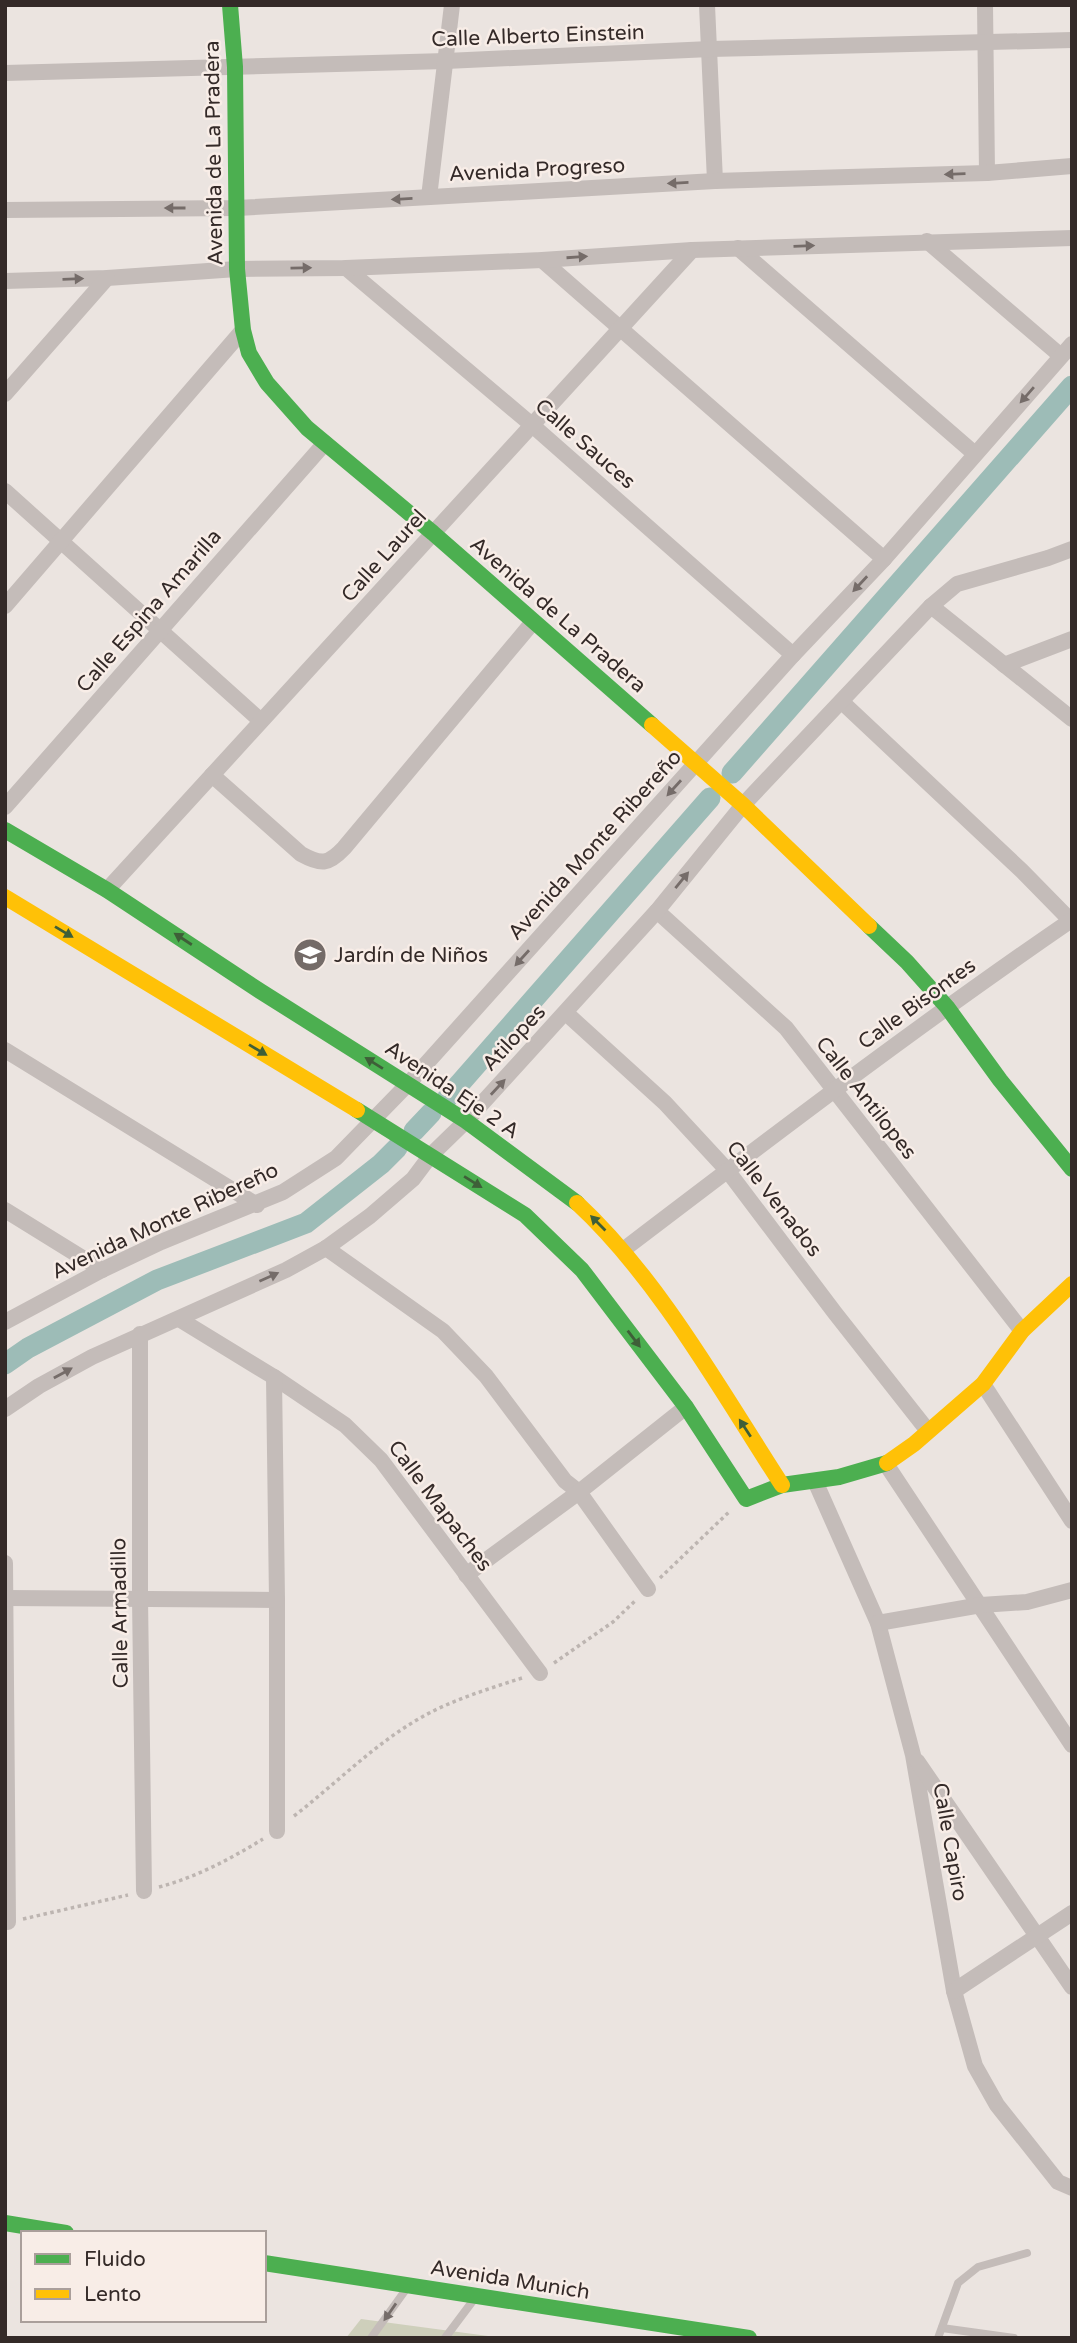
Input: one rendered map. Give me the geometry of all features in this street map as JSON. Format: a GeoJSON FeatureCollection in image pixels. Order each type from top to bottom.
{"type":"FeatureCollection","features":[{"type":"Feature","properties":{"kind":"street","name":"Avenida de La Pradera"},"geometry":{"type":"LineString","coordinates":[[230,5],[235,67],[237,269],[243,330],[249,353],[267,383],[292,413],[325,443],[433,533],[743,805],[907,962],[947,1007],[1000,1080],[1072,1169]]}},
{"type":"Feature","properties":{"kind":"street"},"geometry":{"type":"LineString","coordinates":[[429,197],[452,5]]}},
{"type":"Feature","properties":{"kind":"street"},"geometry":{"type":"LineString","coordinates":[[707,5],[715,181]]}},
{"type":"Feature","properties":{"kind":"street"},"geometry":{"type":"LineString","coordinates":[[985,5],[987,173]]}},
{"type":"Feature","properties":{"kind":"street","name":"Calle Alberto Einstein"},"geometry":{"type":"LineString","coordinates":[[5,73],[1072,40]]}},
{"type":"Feature","properties":{"kind":"street","name":"Avenida Progreso"},"geometry":{"type":"LineString","coordinates":[[5,210],[237,208],[715,181],[987,173],[1072,166]]}},
{"type":"Feature","properties":{"kind":"street"},"geometry":{"type":"LineString","coordinates":[[5,281],[107,278],[237,269],[346,268],[542,260],[738,248],[1072,238]]}},
{"type":"Feature","properties":{"kind":"street"},"geometry":{"type":"LineString","coordinates":[[927,241],[1066,350]]}},
{"type":"Feature","properties":{"kind":"street"},"geometry":{"type":"LineString","coordinates":[[738,248],[975,454]]}},
{"type":"Feature","properties":{"kind":"street","name":"Calle Laurel"},"geometry":{"type":"LineString","coordinates":[[107,890],[692,250]]}},
{"type":"Feature","properties":{"kind":"street"},"geometry":{"type":"LineString","coordinates":[[542,260],[884,559]]}},
{"type":"Feature","properties":{"kind":"street","name":"Calle Sauces"},"geometry":{"type":"LineString","coordinates":[[346,268],[532,425],[793,655]]}},
{"type":"Feature","properties":{"kind":"street"},"geometry":{"type":"LineString","coordinates":[[5,394],[107,278]]}},
{"type":"Feature","properties":{"kind":"street"},"geometry":{"type":"LineString","coordinates":[[5,606],[243,330]]}},
{"type":"Feature","properties":{"kind":"street","name":"Avenida Monte Ribereño"},"geometry":{"type":"LineString","coordinates":[[5,1322],[161,1242],[284,1192],[336,1158],[408,1084],[793,655],[884,559],[1066,350]]}},
{"type":"Feature","properties":{"kind":"street","name":"Calle Espina Amarilla"},"geometry":{"type":"LineString","coordinates":[[5,807],[325,443]]}},
{"type":"Feature","properties":{"kind":"street"},"geometry":{"type":"LineString","coordinates":[[5,491],[261,721]]}},
{"type":"Feature","properties":{"kind":"street","name":"Atilopes"},"geometry":{"type":"LineString","coordinates":[[5,1409],[39,1386],[92,1357],[286,1270],[326,1248],[370,1216],[413,1179],[431,1155],[566,1013],[657,911],[743,805],[930,606],[957,584],[1072,549]]}},
{"type":"Feature","properties":{"kind":"street"},"geometry":{"type":"LineString","coordinates":[[930,606],[1072,719]]}},
{"type":"Feature","properties":{"kind":"street"},"geometry":{"type":"LineString","coordinates":[[212,775],[301,854],[316,861],[325,862],[335,858],[533,622]]}},
{"type":"Feature","properties":{"kind":"street"},"geometry":{"type":"LineString","coordinates":[[1004,665],[1072,639]]}},
{"type":"Feature","properties":{"kind":"street"},"geometry":{"type":"LineString","coordinates":[[842,702],[1071,921]]}},
{"type":"Feature","properties":{"kind":"street","name":"Avenida Eje 2 A"},"geometry":{"type":"LineString","coordinates":[[5,830],[107,890],[260,991],[466,1121],[571,1197],[601,1225],[622,1250],[688,1339],[782,1485]]}},
{"type":"Feature","properties":{"kind":"street"},"geometry":{"type":"LineString","coordinates":[[5,897],[431,1155],[525,1215],[582,1270],[686,1407],[746,1499],[782,1485],[816,1481],[886,1464],[914,1444],[983,1384],[1022,1331],[1069,1293]]}},
{"type":"Feature","properties":{"kind":"street","name":"Calle Antilopes"},"geometry":{"type":"LineString","coordinates":[[657,911],[786,1028],[1022,1331]]}},
{"type":"Feature","properties":{"kind":"street","name":"Calle Bisontes"},"geometry":{"type":"LineString","coordinates":[[622,1250],[947,1007],[1071,921]]}},
{"type":"Feature","properties":{"kind":"street","name":"Calle Venados"},"geometry":{"type":"LineString","coordinates":[[566,1013],[665,1102],[727,1170],[928,1431]]}},
{"type":"Feature","properties":{"kind":"street"},"geometry":{"type":"LineString","coordinates":[[5,1049],[257,1205]]}},
{"type":"Feature","properties":{"kind":"street"},"geometry":{"type":"LineString","coordinates":[[5,1210],[102,1270]]}},
{"type":"Feature","properties":{"kind":"street"},"geometry":{"type":"LineString","coordinates":[[326,1248],[443,1331],[486,1376],[565,1482],[579,1492],[648,1589]]}},
{"type":"Feature","properties":{"kind":"street","name":"Calle Mapaches"},"geometry":{"type":"LineString","coordinates":[[179,1319],[274,1377],[345,1425],[382,1460],[540,1672]]}},
{"type":"Feature","properties":{"kind":"street","name":"Calle Armadillo"},"geometry":{"type":"LineString","coordinates":[[140,1334],[144,1891]]}},
{"type":"Feature","properties":{"kind":"street"},"geometry":{"type":"LineString","coordinates":[[274,1377],[277,1831]]}},
{"type":"Feature","properties":{"kind":"street"},"geometry":{"type":"LineString","coordinates":[[983,1384],[1072,1521]]}},
{"type":"Feature","properties":{"kind":"street"},"geometry":{"type":"LineString","coordinates":[[466,1575],[579,1492],[686,1407]]}},
{"type":"Feature","properties":{"kind":"street"},"geometry":{"type":"LineString","coordinates":[[886,1464],[1072,1745]]}},
{"type":"Feature","properties":{"kind":"street","name":"Calle Capiro"},"geometry":{"type":"LineString","coordinates":[[816,1481],[878,1623],[913,1755],[954,1991],[975,2066],[997,2105],[1058,2182],[1072,2188]]}},
{"type":"Feature","properties":{"kind":"street"},"geometry":{"type":"LineString","coordinates":[[5,1563],[8,1922]]}},
{"type":"Feature","properties":{"kind":"street"},"geometry":{"type":"LineString","coordinates":[[878,1623],[981,1605],[1027,1602],[1072,1590]]}},
{"type":"Feature","properties":{"kind":"street"},"geometry":{"type":"LineString","coordinates":[[6,1598],[277,1600]]}},
{"type":"Feature","properties":{"kind":"street"},"geometry":{"type":"LineString","coordinates":[[913,1755],[1072,1987]]}},
{"type":"Feature","properties":{"kind":"street"},"geometry":{"type":"LineString","coordinates":[[954,1991],[1072,1913]]}},
{"type":"Feature","properties":{"kind":"street"},"geometry":{"type":"LineString","coordinates":[[5,2223],[54,2231]]}},
{"type":"Feature","properties":{"kind":"street","name":"Avenida Munich"},"geometry":{"type":"LineString","coordinates":[[266,2263],[695,2334],[749,2338]]}},
{"type":"Feature","properties":{"kind":"lane"},"geometry":{"type":"LineString","coordinates":[[938,2338],[958,2283],[978,2267],[1027,2253]]}},
{"type":"Feature","properties":{"kind":"lane"},"geometry":{"type":"LineString","coordinates":[[371,2338],[408,2286]]}},
{"type":"Feature","properties":{"kind":"lane"},"geometry":{"type":"LineString","coordinates":[[445,2338],[477,2296]]}},
{"type":"Feature","properties":{"kind":"lane"},"geometry":{"type":"LineString","coordinates":[[942,2328],[1014,2338]]}},
{"type":"Feature","properties":{"kind":"path"},"geometry":{"type":"LineString","coordinates":[[8,1922],[144,1891],[198,1874],[235,1857],[277,1831],[375,1748],[422,1717],[478,1693],[540,1672],[613,1622],[713,1525],[746,1499]]}},
{"type":"Feature","properties":{"kind":"green space"},"geometry":{"type":"Polygon","coordinates":[[[361,2319],[503,2338],[346,2338],[361,2319]]]}},
{"type":"Feature","properties":{"kind":"waterway"},"geometry":{"type":"LineString","coordinates":[[732,773],[1072,386]]}},
{"type":"Feature","properties":{"kind":"waterway"},"geometry":{"type":"LineString","coordinates":[[448,1097],[710,798]]}},
{"type":"Feature","properties":{"kind":"waterway"},"geometry":{"type":"LineString","coordinates":[[414,1131],[431,1113]]}},
{"type":"Feature","properties":{"kind":"waterway"},"geometry":{"type":"LineString","coordinates":[[5,1364],[28,1348],[157,1280],[306,1223],[381,1164],[397,1148]]}},
{"type":"Feature","properties":{"kind":"traffic: fast"},"geometry":{"type":"LineString","coordinates":[[230,5],[235,67],[237,269],[243,330],[249,353],[267,383],[307,428],[433,533],[652,725]]}},
{"type":"Feature","properties":{"kind":"traffic: fast"},"geometry":{"type":"LineString","coordinates":[[5,830],[107,890],[260,991],[466,1121],[577,1203]]}},
{"type":"Feature","properties":{"kind":"traffic: fast"},"geometry":{"type":"LineString","coordinates":[[869,926],[907,962],[947,1007],[1000,1080],[1072,1169]]}},
{"type":"Feature","properties":{"kind":"traffic: fast"},"geometry":{"type":"LineString","coordinates":[[357,1110],[525,1215],[582,1270],[686,1407],[746,1499],[782,1485],[839,1477],[887,1463]]}},
{"type":"Feature","properties":{"kind":"traffic: fast"},"geometry":{"type":"LineString","coordinates":[[5,2223],[54,2231]]}},
{"type":"Feature","properties":{"kind":"traffic: fast"},"geometry":{"type":"LineString","coordinates":[[266,2263],[749,2338]]}},
{"type":"Feature","properties":{"kind":"traffic: slow"},"geometry":{"type":"LineString","coordinates":[[652,725],[743,805],[869,926]]}},
{"type":"Feature","properties":{"kind":"traffic: slow"},"geometry":{"type":"LineString","coordinates":[[5,897],[357,1110]]}},
{"type":"Feature","properties":{"kind":"traffic: slow"},"geometry":{"type":"LineString","coordinates":[[577,1203],[607,1233],[662,1301],[782,1485]]}},
{"type":"Feature","properties":{"kind":"traffic: slow"},"geometry":{"type":"LineString","coordinates":[[887,1463],[914,1444],[983,1384],[1022,1331],[1072,1284]]}},
{"type":"Feature","properties":{"kind":"place","name":"Jardín de Niños"},"geometry":{"type":"Point","coordinates":[310,955]}}]}
